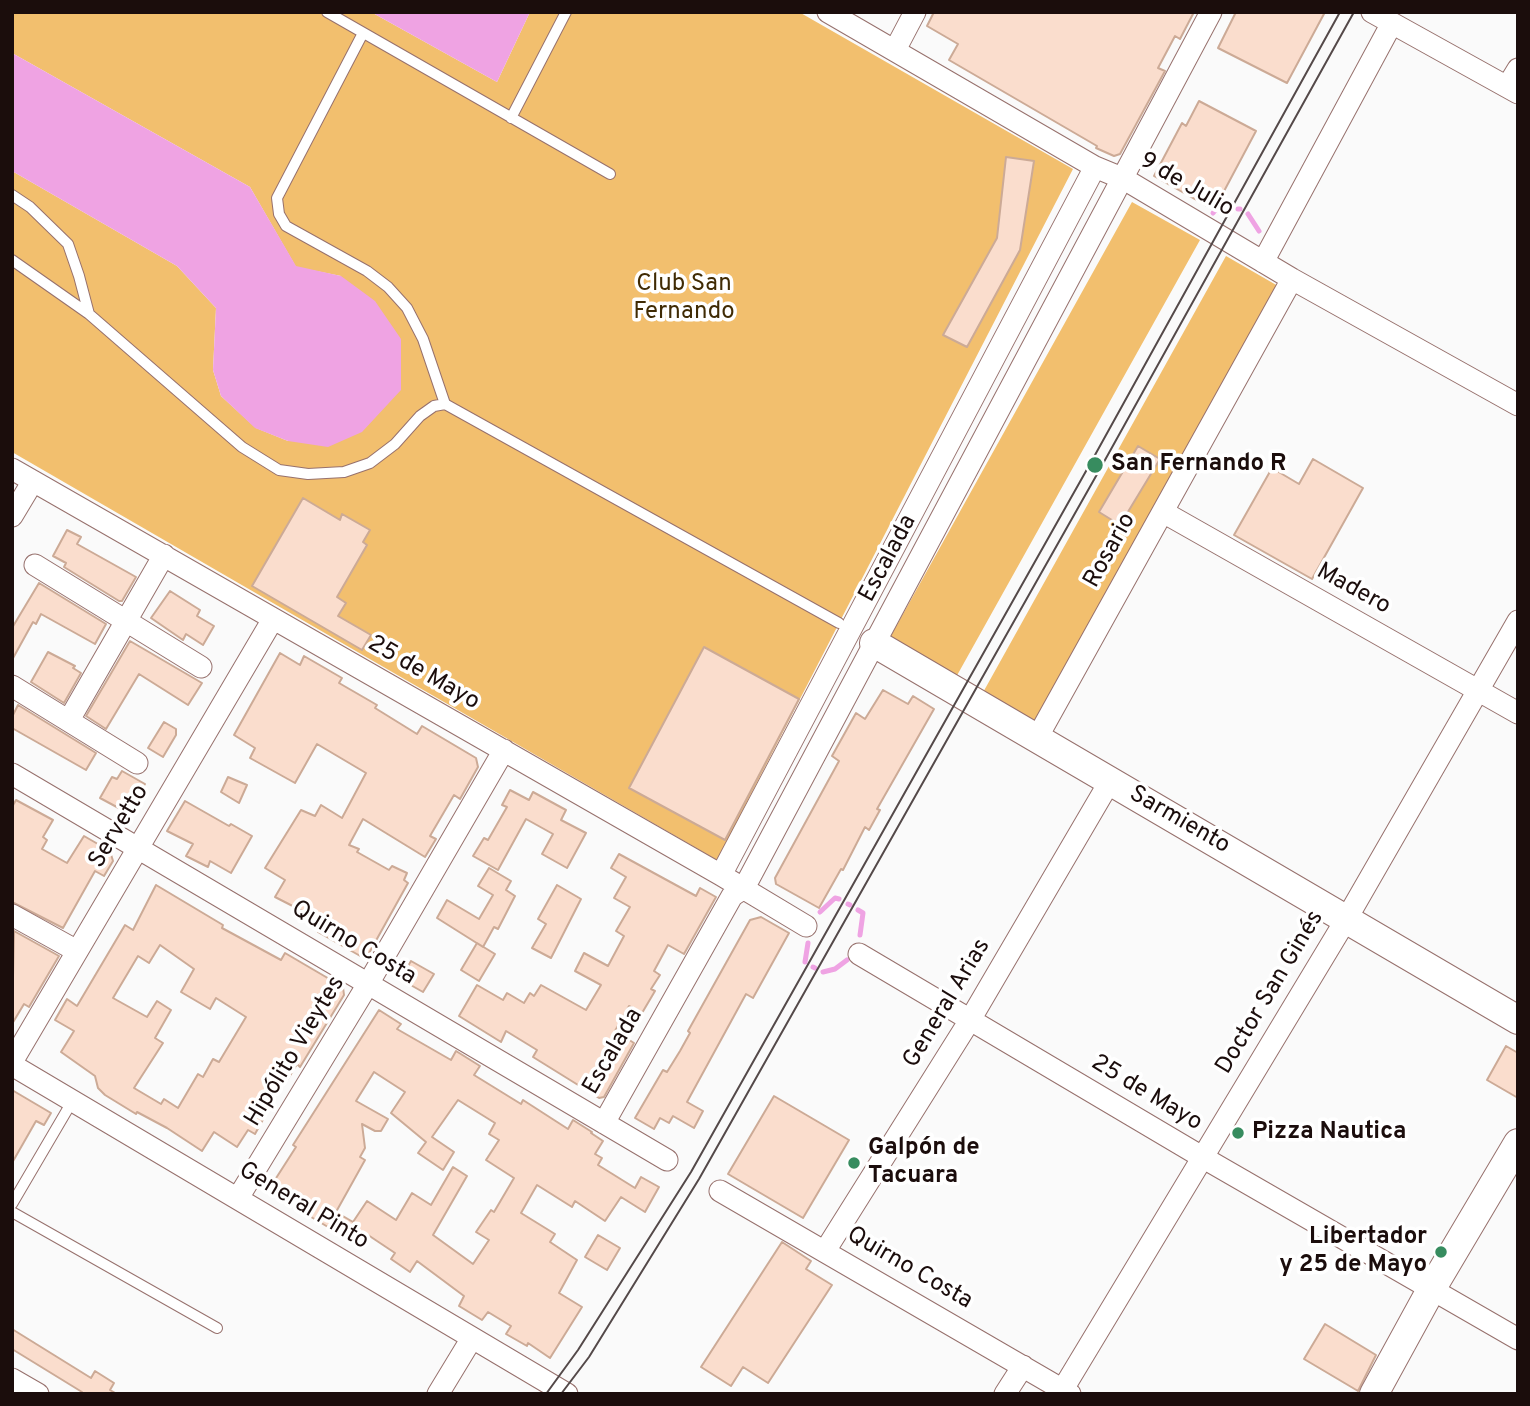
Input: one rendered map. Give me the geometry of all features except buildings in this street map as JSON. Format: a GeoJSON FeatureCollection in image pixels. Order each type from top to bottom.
{"type":"FeatureCollection","features":[{"type":"Feature","properties":{"kind":"street","name":"9 de Julio"},"geometry":{"type":"LineString","coordinates":[[828,12],[1096,167],[1124,179],[1292,279],[1518,405]]}},
{"type":"Feature","properties":{"kind":"street"},"geometry":{"type":"LineString","coordinates":[[895,50],[915,12]]}},
{"type":"Feature","properties":{"kind":"street","name":"Escalada"},"geometry":{"type":"LineString","coordinates":[[604,1123],[732,896],[744,888],[854,632],[1025,358],[1124,179],[1211,12]]}},
{"type":"Feature","properties":{"kind":"street"},"geometry":{"type":"LineString","coordinates":[[1372,12],[1514,83]]}},
{"type":"Feature","properties":{"kind":"street"},"geometry":{"type":"LineString","coordinates":[[1263,262],[1392,23]]}},
{"type":"Feature","properties":{"kind":"street","name":"Escalada"},"geometry":{"type":"LineString","coordinates":[[721,874],[854,632],[1096,167]]}},
{"type":"Feature","properties":{"kind":"street","name":"Rosario"},"geometry":{"type":"LineString","coordinates":[[1037,738],[1292,279]]}},
{"type":"Feature","properties":{"kind":"street","name":"25 de Mayo"},"geometry":{"type":"LineString","coordinates":[[12,469],[721,874],[806,926]]}},
{"type":"Feature","properties":{"kind":"street"},"geometry":{"type":"LineString","coordinates":[[12,516],[33,481]]}},
{"type":"Feature","properties":{"kind":"street","name":"Madero"},"geometry":{"type":"LineString","coordinates":[[1163,512],[1518,713]]}},
{"type":"Feature","properties":{"kind":"street"},"geometry":{"type":"LineString","coordinates":[[69,720],[164,555]]}},
{"type":"Feature","properties":{"kind":"street"},"geometry":{"type":"LineString","coordinates":[[35,565],[201,667]]}},
{"type":"Feature","properties":{"kind":"street","name":"Servetto"},"geometry":{"type":"LineString","coordinates":[[12,1063],[273,619]]}},
{"type":"Feature","properties":{"kind":"street","name":"Doctor San Ginés"},"geometry":{"type":"LineString","coordinates":[[1067,1392],[1202,1157],[1347,918],[1518,621]]}},
{"type":"Feature","properties":{"kind":"street","name":"Sarmiento"},"geometry":{"type":"LineString","coordinates":[[854,632],[1518,1020]]}},
{"type":"Feature","properties":{"kind":"street"},"geometry":{"type":"LineString","coordinates":[[12,686],[137,763]]}},
{"type":"Feature","properties":{"kind":"street","name":"Hipólito Vieytes"},"geometry":{"type":"LineString","coordinates":[[238,1198],[368,984],[504,750]]}},
{"type":"Feature","properties":{"kind":"street","name":"Quirno Costa"},"geometry":{"type":"LineString","coordinates":[[12,774],[667,1160]]}},
{"type":"Feature","properties":{"kind":"street","name":"General Arias"},"geometry":{"type":"LineString","coordinates":[[825,1251],[970,1020],[1110,781]]}},
{"type":"Feature","properties":{"kind":"street"},"geometry":{"type":"LineString","coordinates":[[12,915],[77,951]]}},
{"type":"Feature","properties":{"kind":"street","name":"25 de Mayo"},"geometry":{"type":"LineString","coordinates":[[859,954],[1202,1157],[1518,1339]]}},
{"type":"Feature","properties":{"kind":"street","name":"General Pinto"},"geometry":{"type":"LineString","coordinates":[[12,1063],[568,1394]]}},
{"type":"Feature","properties":{"kind":"street"},"geometry":{"type":"LineString","coordinates":[[1374,1394],[1518,1143]]}},
{"type":"Feature","properties":{"kind":"street","name":"Quirno Costa"},"geometry":{"type":"LineString","coordinates":[[720,1191],[1067,1392]]}},
{"type":"Feature","properties":{"kind":"street"},"geometry":{"type":"LineString","coordinates":[[438,1394],[472,1338]]}},
{"type":"Feature","properties":{"kind":"street"},"geometry":{"type":"LineString","coordinates":[[1005,1394],[1023,1366]]}},
{"type":"Feature","properties":{"kind":"street"},"geometry":{"type":"LineString","coordinates":[[12,1378],[38,1394]]}},
{"type":"Feature","properties":{"kind":"lane"},"geometry":{"type":"LineString","coordinates":[[327,12],[610,174]]}},
{"type":"Feature","properties":{"kind":"lane"},"geometry":{"type":"LineString","coordinates":[[511,118],[566,12]]}},
{"type":"Feature","properties":{"kind":"lane"},"geometry":{"type":"LineString","coordinates":[[363,33],[277,198],[279,214],[286,226],[367,271],[388,287],[407,308],[423,339],[444,404]]}},
{"type":"Feature","properties":{"kind":"lane"},"geometry":{"type":"LineString","coordinates":[[12,195],[30,206],[68,244],[89,314]]}},
{"type":"Feature","properties":{"kind":"lane"},"geometry":{"type":"LineString","coordinates":[[12,260],[89,314],[242,447],[279,470],[308,474],[344,472],[370,463],[395,444],[420,416],[434,406],[444,404],[854,632]]}},
{"type":"Feature","properties":{"kind":"lane"},"geometry":{"type":"LineString","coordinates":[[12,1204],[73,1100]]}},
{"type":"Feature","properties":{"kind":"lane"},"geometry":{"type":"LineString","coordinates":[[12,1212],[217,1328]]}},
{"type":"Feature","properties":{"kind":"green space","name":"Club San Fernando"},"geometry":{"type":"Polygon","coordinates":[[[12,12],[371,12],[497,82],[530,12],[799,12],[1073,169],[717,860],[12,452],[12,171],[177,266],[216,308],[213,370],[221,396],[256,428],[288,441],[341,276],[296,267],[250,187],[12,53],[12,12]]]}},
{"type":"Feature","properties":{"kind":"green space"},"geometry":{"type":"Polygon","coordinates":[[[1132,202],[1200,240],[955,679],[888,641],[1132,202]]]}},
{"type":"Feature","properties":{"kind":"green space"},"geometry":{"type":"Polygon","coordinates":[[[1226,256],[1278,286],[1034,725],[981,696],[1226,256]]]}},
{"type":"Feature","properties":{"kind":"shaded area"},"geometry":{"type":"Polygon","coordinates":[[[371,12],[530,12],[497,82],[371,12]]]}},
{"type":"Feature","properties":{"kind":"shaded area"},"geometry":{"type":"Polygon","coordinates":[[[12,53],[250,187],[296,266],[341,276],[375,301],[401,339],[401,390],[362,432],[328,447],[288,441],[255,428],[221,396],[213,370],[216,308],[177,266],[12,171],[12,53]]]}},
{"type":"Feature","properties":{"kind":"waterway"},"geometry":{"type":"LineString","coordinates":[[1213,213],[1223,200],[1228,202]]}},
{"type":"Feature","properties":{"kind":"waterway"},"geometry":{"type":"LineString","coordinates":[[1248,214],[1259,231]]}},
{"type":"Feature","properties":{"kind":"waterway"},"geometry":{"type":"LineString","coordinates":[[820,912],[835,898],[839,899]]}},
{"type":"Feature","properties":{"kind":"waterway"},"geometry":{"type":"LineString","coordinates":[[858,910],[863,913],[860,935]]}},
{"type":"Feature","properties":{"kind":"waterway"},"geometry":{"type":"LineString","coordinates":[[805,962],[808,943]]}},
{"type":"Feature","properties":{"kind":"waterway"},"geometry":{"type":"LineString","coordinates":[[823,972],[835,969],[847,960]]}},
{"type":"Feature","properties":{"kind":"tram line"},"geometry":{"type":"LineString","coordinates":[[546,1394],[578,1350],[691,1172],[1090,464],[1340,12]]}},
{"type":"Feature","properties":{"kind":"tram line"},"geometry":{"type":"LineString","coordinates":[[561,1394],[589,1357],[699,1179],[1100,469],[1354,12]]}},
{"type":"Feature","properties":{"kind":"place","name":"San Fernando R"},"geometry":{"type":"Point","coordinates":[1095,465]}},
{"type":"Feature","properties":{"kind":"place","name":"Pizza Nautica"},"geometry":{"type":"Point","coordinates":[1238,1133]}},
{"type":"Feature","properties":{"kind":"place","name":"Galpón de Tacuara"},"geometry":{"type":"Point","coordinates":[854,1163]}},
{"type":"Feature","properties":{"kind":"place","name":"Libertador y 25 de Mayo"},"geometry":{"type":"Point","coordinates":[1441,1252]}}]}
